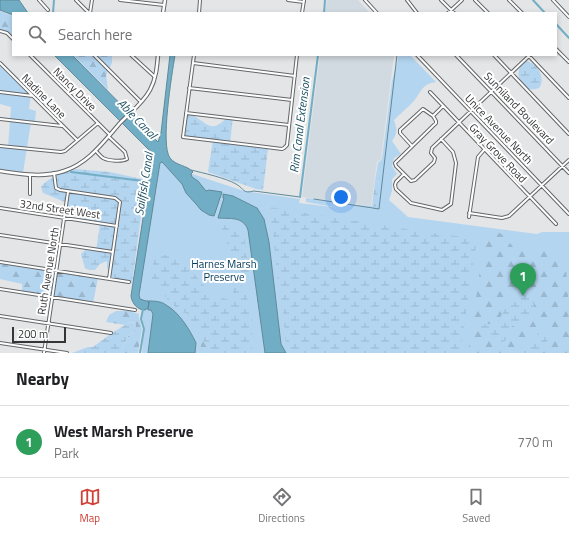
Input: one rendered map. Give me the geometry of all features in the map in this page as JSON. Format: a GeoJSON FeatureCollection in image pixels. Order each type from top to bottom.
{"type":"FeatureCollection","features":[{"type":"Feature","properties":{"kind":"street"},"geometry":{"type":"LineString","coordinates":[[39,0],[48,10]]}},
{"type":"Feature","properties":{"kind":"street"},"geometry":{"type":"LineString","coordinates":[[76,0],[89,12]]}},
{"type":"Feature","properties":{"kind":"street"},"geometry":{"type":"LineString","coordinates":[[90,12],[92,0]]}},
{"type":"Feature","properties":{"kind":"street"},"geometry":{"type":"LineString","coordinates":[[120,0],[164,5]]}},
{"type":"Feature","properties":{"kind":"street"},"geometry":{"type":"LineString","coordinates":[[164,12],[165,0]]}},
{"type":"Feature","properties":{"kind":"street"},"geometry":{"type":"LineString","coordinates":[[199,12],[200,0]]}},
{"type":"Feature","properties":{"kind":"street"},"geometry":{"type":"LineString","coordinates":[[288,0],[304,1],[302,12]]}},
{"type":"Feature","properties":{"kind":"street"},"geometry":{"type":"LineString","coordinates":[[365,0],[377,12]]}},
{"type":"Feature","properties":{"kind":"street"},"geometry":{"type":"LineString","coordinates":[[408,0],[416,12]]}},
{"type":"Feature","properties":{"kind":"street"},"geometry":{"type":"LineString","coordinates":[[441,0],[451,10],[462,0]]}},
{"type":"Feature","properties":{"kind":"street"},"geometry":{"type":"LineString","coordinates":[[475,0],[487,12]]}},
{"type":"Feature","properties":{"kind":"street"},"geometry":{"type":"LineString","coordinates":[[509,0],[521,12]]}},
{"type":"Feature","properties":{"kind":"street"},"geometry":{"type":"LineString","coordinates":[[553,0],[569,17]]}},
{"type":"Feature","properties":{"kind":"street"},"geometry":{"type":"LineString","coordinates":[[0,31],[6,33],[12,38]]}},
{"type":"Feature","properties":{"kind":"street"},"geometry":{"type":"LineString","coordinates":[[557,50],[569,62]]}},
{"type":"Feature","properties":{"kind":"street","name":"Nancy Drive"},"geometry":{"type":"LineString","coordinates":[[31,56],[98,123],[126,154],[127,158],[121,161],[105,159],[96,151]]}},
{"type":"Feature","properties":{"kind":"street"},"geometry":{"type":"LineString","coordinates":[[95,56],[141,102]]}},
{"type":"Feature","properties":{"kind":"street"},"geometry":{"type":"LineString","coordinates":[[133,56],[155,77]]}},
{"type":"Feature","properties":{"kind":"street"},"geometry":{"type":"LineString","coordinates":[[0,175],[0,171],[30,175],[54,174],[73,167],[87,158],[96,151],[141,102],[150,89],[155,77],[158,56]]}},
{"type":"Feature","properties":{"kind":"street"},"geometry":{"type":"LineString","coordinates":[[194,56],[184,137],[284,148],[287,144],[297,56]]}},
{"type":"Feature","properties":{"kind":"street","name":"Unice Avenue North"},"geometry":{"type":"LineString","coordinates":[[418,56],[569,214]]}},
{"type":"Feature","properties":{"kind":"street","name":"Sunniland Boulevard"},"geometry":{"type":"LineString","coordinates":[[457,56],[569,173]]}},
{"type":"Feature","properties":{"kind":"street"},"geometry":{"type":"LineString","coordinates":[[495,56],[569,134]]}},
{"type":"Feature","properties":{"kind":"street"},"geometry":{"type":"LineString","coordinates":[[412,146],[401,135],[400,130],[423,109],[433,116],[436,123],[395,163],[396,166],[411,181],[415,180],[434,162],[435,158],[430,151],[441,139],[528,56]]}},
{"type":"Feature","properties":{"kind":"street"},"geometry":{"type":"LineString","coordinates":[[530,56],[569,98]]}},
{"type":"Feature","properties":{"kind":"street","name":"Nadine Lane"},"geometry":{"type":"LineString","coordinates":[[0,63],[77,140]]}},
{"type":"Feature","properties":{"kind":"street"},"geometry":{"type":"LineString","coordinates":[[193,63],[295,76]]}},
{"type":"Feature","properties":{"kind":"street"},"geometry":{"type":"LineString","coordinates":[[190,88],[292,100]]}},
{"type":"Feature","properties":{"kind":"street"},"geometry":{"type":"LineString","coordinates":[[0,92],[33,96]]}},
{"type":"Feature","properties":{"kind":"street","name":"Gray Grove Road"},"geometry":{"type":"LineString","coordinates":[[430,92],[556,224]]}},
{"type":"Feature","properties":{"kind":"street"},"geometry":{"type":"LineString","coordinates":[[433,116],[443,106]]}},
{"type":"Feature","properties":{"kind":"street"},"geometry":{"type":"LineString","coordinates":[[186,112],[289,125]]}},
{"type":"Feature","properties":{"kind":"street"},"geometry":{"type":"LineString","coordinates":[[0,119],[63,126]]}},
{"type":"Feature","properties":{"kind":"street"},"geometry":{"type":"LineString","coordinates":[[0,146],[60,152],[65,151],[98,123]]}},
{"type":"Feature","properties":{"kind":"street"},"geometry":{"type":"LineString","coordinates":[[404,174],[395,185],[396,189],[410,203],[442,210],[451,204],[456,163],[453,152],[441,139]]}},
{"type":"Feature","properties":{"kind":"street"},"geometry":{"type":"LineString","coordinates":[[469,217],[478,157],[484,150]]}},
{"type":"Feature","properties":{"kind":"street"},"geometry":{"type":"LineString","coordinates":[[470,213],[502,218],[509,216],[569,160]]}},
{"type":"Feature","properties":{"kind":"street"},"geometry":{"type":"LineString","coordinates":[[54,174],[58,189],[68,192],[115,198],[120,202],[109,279]]}},
{"type":"Feature","properties":{"kind":"street"},"geometry":{"type":"LineString","coordinates":[[30,175],[30,194]]}},
{"type":"Feature","properties":{"kind":"street","name":"Ruth Avenue North"},"geometry":{"type":"LineString","coordinates":[[44,353],[68,192]]}},
{"type":"Feature","properties":{"kind":"street","name":"32nd Street West"},"geometry":{"type":"LineString","coordinates":[[0,208],[117,226]]}},
{"type":"Feature","properties":{"kind":"street"},"geometry":{"type":"LineString","coordinates":[[0,235],[113,252]]}},
{"type":"Feature","properties":{"kind":"street"},"geometry":{"type":"LineString","coordinates":[[0,262],[129,282]]}},
{"type":"Feature","properties":{"kind":"street"},"geometry":{"type":"LineString","coordinates":[[0,289],[135,310]]}},
{"type":"Feature","properties":{"kind":"street"},"geometry":{"type":"LineString","coordinates":[[0,316],[111,333]]}},
{"type":"Feature","properties":{"kind":"street"},"geometry":{"type":"LineString","coordinates":[[0,343],[67,353]]}},
{"type":"Feature","properties":{"kind":"shaded area"},"geometry":{"type":"Polygon","coordinates":[[[0,0],[19,0],[27,12],[12,12],[12,15],[0,10],[0,0]]]}},
{"type":"Feature","properties":{"kind":"shaded area"},"geometry":{"type":"Polygon","coordinates":[[[327,0],[358,0],[369,12],[325,12],[327,0]]]}},
{"type":"Feature","properties":{"kind":"shaded area"},"geometry":{"type":"Polygon","coordinates":[[[55,56],[73,56],[158,142],[161,133],[170,56],[175,56],[166,125],[167,151],[172,161],[188,168],[193,172],[191,174],[192,177],[198,181],[206,191],[222,192],[214,216],[209,215],[201,210],[186,193],[182,184],[162,162],[160,163],[139,295],[140,299],[149,302],[148,308],[145,310],[136,306],[131,296],[154,155],[55,56]]]}},
{"type":"Feature","properties":{"kind":"shaded area"},"geometry":{"type":"Polygon","coordinates":[[[320,56],[394,56],[381,159],[377,162],[371,206],[302,197],[320,56]]]}},
{"type":"Feature","properties":{"kind":"shaded area"},"geometry":{"type":"Polygon","coordinates":[[[223,194],[233,196],[257,208],[264,219],[269,242],[281,344],[286,353],[265,353],[248,230],[243,222],[239,220],[218,218],[224,198],[223,194]]]}},
{"type":"Feature","properties":{"kind":"shaded area"},"geometry":{"type":"Polygon","coordinates":[[[147,301],[164,304],[171,308],[180,317],[196,343],[195,353],[148,353],[153,314],[151,310],[148,310],[149,302],[147,301]]]}},
{"type":"Feature","properties":{"kind":"green space"},"geometry":{"type":"Polygon","coordinates":[[[0,11],[12,16],[12,36],[9,33],[0,32],[0,11]]]}},
{"type":"Feature","properties":{"kind":"green space"},"geometry":{"type":"Polygon","coordinates":[[[74,56],[112,56],[112,63],[106,75],[108,90],[74,56]]]}},
{"type":"Feature","properties":{"kind":"green space","name":"Harnes Marsh Preserve"},"geometry":{"type":"Polygon","coordinates":[[[399,56],[411,56],[436,82],[427,85],[422,89],[413,102],[394,120],[396,131],[392,141],[401,154],[394,158],[392,166],[397,174],[392,179],[392,191],[389,200],[408,217],[537,234],[542,232],[569,232],[569,353],[142,353],[144,329],[142,317],[144,303],[137,298],[161,154],[174,168],[244,191],[300,199],[299,203],[340,208],[306,202],[306,198],[356,205],[372,209],[377,199],[376,195],[379,182],[375,181],[378,163],[382,159],[392,81],[399,56]]]}},
{"type":"Feature","properties":{"kind":"green space"},"geometry":{"type":"Polygon","coordinates":[[[524,61],[533,64],[539,71],[542,80],[539,88],[527,88],[520,82],[519,71],[520,66],[524,61]]]}},
{"type":"Feature","properties":{"kind":"green space"},"geometry":{"type":"Polygon","coordinates":[[[0,64],[31,94],[29,109],[36,111],[35,121],[31,122],[23,173],[0,170],[0,146],[8,147],[11,107],[0,104],[0,64]]]}},
{"type":"Feature","properties":{"kind":"green space"},"geometry":{"type":"Polygon","coordinates":[[[186,112],[211,126],[216,126],[227,117],[233,117],[230,144],[268,149],[263,190],[256,189],[208,172],[213,140],[185,136],[186,112]]]}},
{"type":"Feature","properties":{"kind":"green space"},"geometry":{"type":"Polygon","coordinates":[[[75,169],[110,172],[146,180],[132,283],[112,279],[107,268],[107,261],[100,264],[95,270],[85,268],[81,254],[85,250],[96,251],[100,224],[90,222],[77,216],[72,213],[65,202],[43,193],[41,187],[48,181],[56,176],[75,169]]]}},
{"type":"Feature","properties":{"kind":"green space"},"geometry":{"type":"Polygon","coordinates":[[[375,181],[379,182],[376,207],[368,208],[356,205],[372,206],[375,181]]]}},
{"type":"Feature","properties":{"kind":"green space"},"geometry":{"type":"Polygon","coordinates":[[[269,207],[477,239],[460,353],[293,353],[286,346],[283,308],[269,207]]]}},
{"type":"Feature","properties":{"kind":"green space"},"geometry":{"type":"Polygon","coordinates":[[[222,225],[229,226],[233,233],[239,228],[244,235],[249,271],[248,278],[240,284],[248,290],[247,304],[253,313],[251,316],[252,353],[214,353],[196,331],[193,324],[189,322],[186,313],[181,312],[166,298],[162,289],[150,282],[153,275],[153,260],[160,254],[175,259],[189,269],[211,295],[229,300],[233,299],[233,280],[230,270],[231,261],[229,248],[222,230],[222,225]]]}},
{"type":"Feature","properties":{"kind":"green space"},"geometry":{"type":"Polygon","coordinates":[[[486,229],[504,235],[514,247],[521,251],[525,252],[543,247],[551,247],[559,251],[563,256],[565,263],[568,302],[569,353],[540,353],[543,344],[549,340],[529,344],[518,353],[468,353],[486,229]],[[525,290],[511,298],[496,323],[481,325],[484,336],[492,338],[509,335],[509,330],[512,326],[523,324],[533,303],[530,297],[530,292],[525,290]]]}},
{"type":"Feature","properties":{"kind":"green space"},"geometry":{"type":"Polygon","coordinates":[[[0,263],[98,278],[93,303],[22,293],[22,284],[0,279],[0,263]]]}},
{"type":"Feature","properties":{"kind":"green space"},"geometry":{"type":"Polygon","coordinates":[[[525,290],[530,291],[535,308],[534,315],[530,320],[523,324],[512,326],[506,340],[501,343],[484,336],[479,332],[481,325],[496,323],[511,298],[525,290]]]}},
{"type":"Feature","properties":{"kind":"green space"},"geometry":{"type":"Polygon","coordinates":[[[116,311],[130,311],[139,314],[142,329],[138,353],[121,353],[121,349],[128,336],[136,330],[136,325],[135,323],[130,322],[125,325],[106,322],[109,315],[116,311]]]}},
{"type":"Feature","properties":{"kind":"green space"},"geometry":{"type":"Polygon","coordinates":[[[130,322],[136,324],[136,330],[128,336],[121,349],[121,353],[72,353],[88,347],[93,347],[130,322]]]}},
{"type":"Feature","properties":{"kind":"green space"},"geometry":{"type":"Polygon","coordinates":[[[548,329],[551,334],[549,340],[543,344],[540,353],[518,353],[541,331],[548,329]]]}},
{"type":"Feature","properties":{"kind":"green space"},"geometry":{"type":"Polygon","coordinates":[[[204,340],[214,353],[200,353],[201,345],[204,340]]]}},
{"type":"Feature","properties":{"kind":"waterway"},"geometry":{"type":"LineString","coordinates":[[53,12],[54,0]]}},
{"type":"Feature","properties":{"kind":"waterway","name":"Rim Canal Extension"},"geometry":{"type":"LineString","coordinates":[[324,12],[325,0]]}},
{"type":"Feature","properties":{"kind":"waterway"},"geometry":{"type":"LineString","coordinates":[[533,0],[544,12]]}},
{"type":"Feature","properties":{"kind":"waterway"},"geometry":{"type":"LineString","coordinates":[[557,25],[569,38]]}},
{"type":"Feature","properties":{"kind":"waterway","name":"Rim Canal Extension"},"geometry":{"type":"LineString","coordinates":[[300,197],[318,56]]}},
{"type":"Feature","properties":{"kind":"waterway"},"geometry":{"type":"LineString","coordinates":[[314,199],[379,209],[397,56]]}},
{"type":"Feature","properties":{"kind":"waterway"},"geometry":{"type":"LineString","coordinates":[[191,170],[226,180],[236,184],[247,192],[254,191],[300,197]]}},
{"type":"Feature","properties":{"kind":"waterway","name":"Sailfish Canal"},"geometry":{"type":"LineString","coordinates":[[71,172],[151,182]]}},
{"type":"Feature","properties":{"kind":"waterway"},"geometry":{"type":"LineString","coordinates":[[140,353],[144,329],[141,319],[143,309]]}},
{"type":"Feature","properties":{"kind":"place","name":"West Marsh Preserve"},"geometry":{"type":"Point","coordinates":[523,296]}},
{"type":"Feature","properties":{"kind":"water label","name":"Able Canal"},"geometry":{"type":"Point","coordinates":[137,119]}}]}
